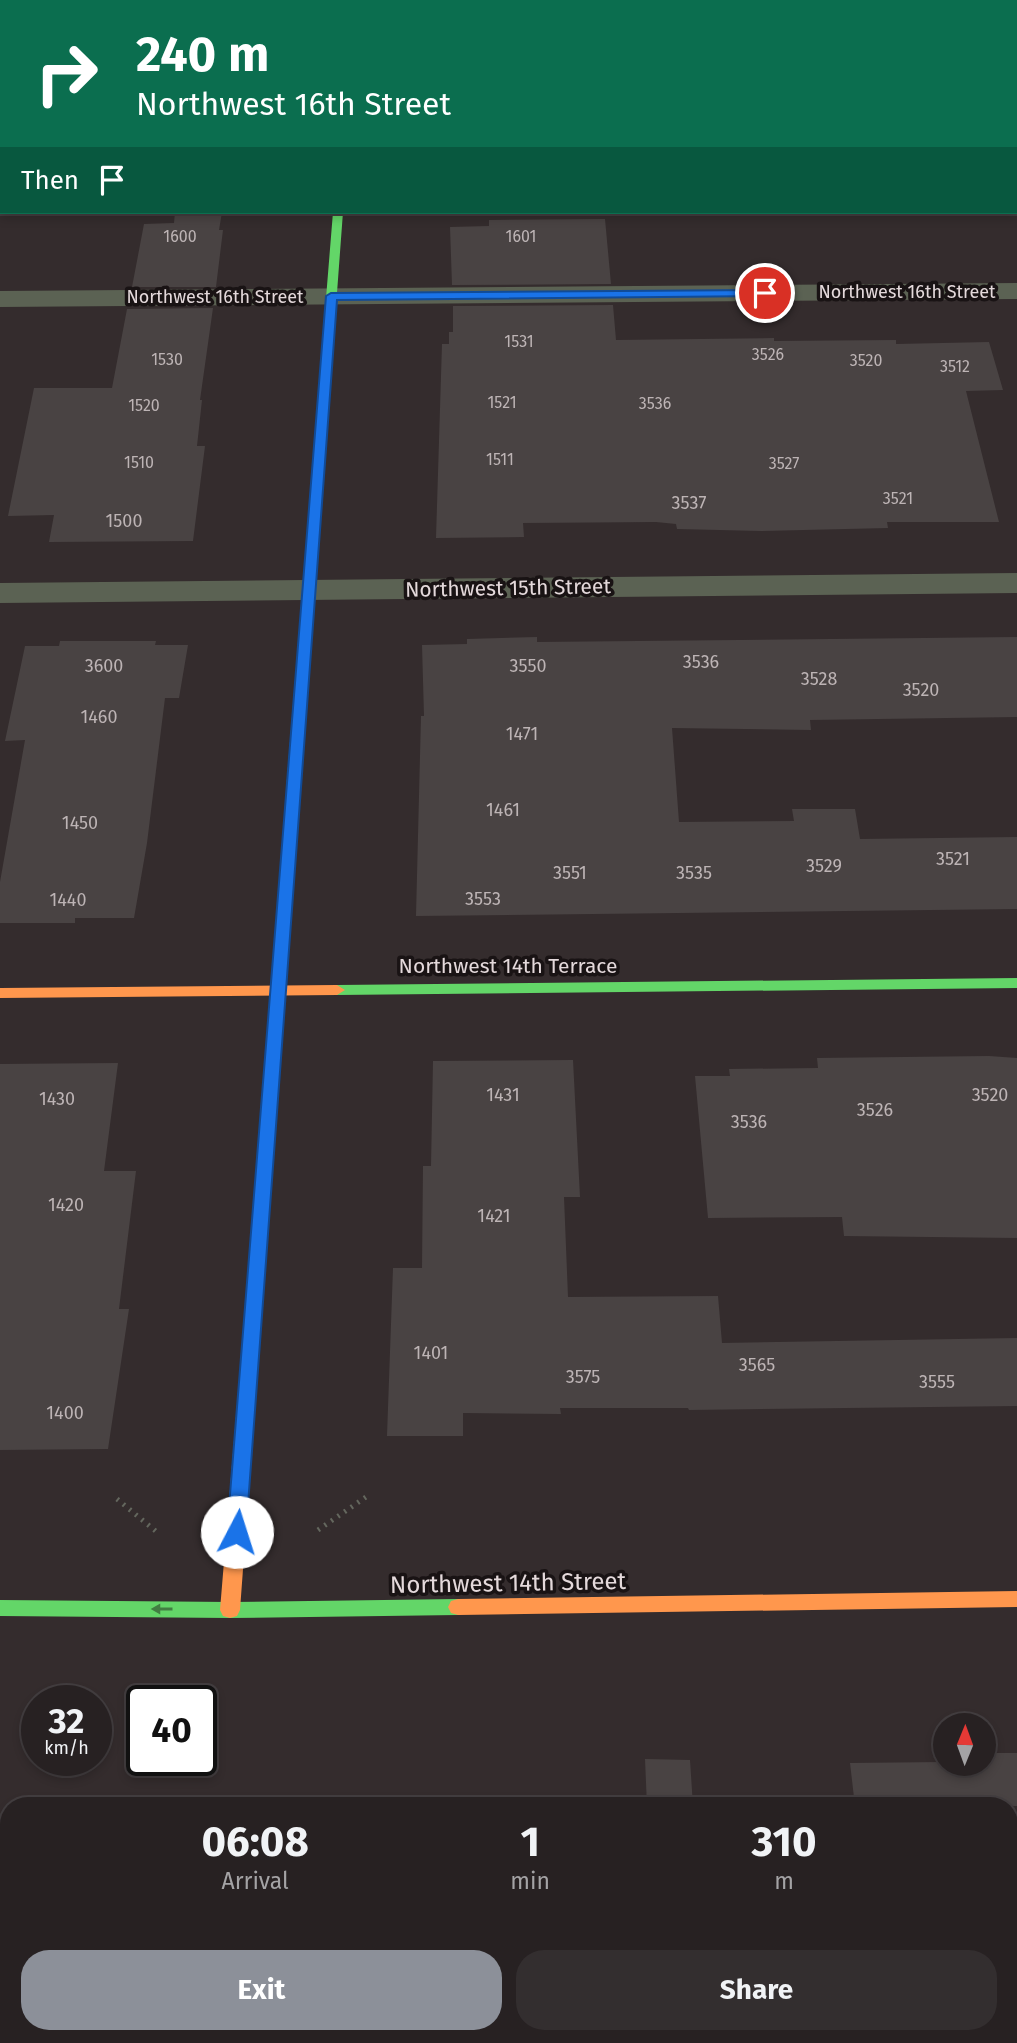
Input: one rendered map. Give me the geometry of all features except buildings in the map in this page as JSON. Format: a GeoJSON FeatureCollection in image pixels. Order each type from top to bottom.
{"type":"FeatureCollection","features":[{"type":"Feature","properties":{"kind":"main road"},"geometry":{"type":"LineString","coordinates":[[230,1610],[280,990],[338,214]]}},
{"type":"Feature","properties":{"kind":"main road","name":"Northwest 14th Terrace"},"geometry":{"type":"LineString","coordinates":[[0,993],[1017,983]]}},
{"type":"Feature","properties":{"kind":"main road","name":"Northwest 14th Street"},"geometry":{"type":"LineString","coordinates":[[0,1608],[230,1610],[1017,1599]]}},
{"type":"Feature","properties":{"kind":"street","name":"Northwest 16th Street"},"geometry":{"type":"LineString","coordinates":[[0,299],[1017,291]]}},
{"type":"Feature","properties":{"kind":"street","name":"Northwest 15th Street"},"geometry":{"type":"LineString","coordinates":[[0,593],[1017,583]]}},
{"type":"Feature","properties":{"kind":"path"},"geometry":{"type":"LineString","coordinates":[[318,1530],[366,1497]]}},
{"type":"Feature","properties":{"kind":"path"},"geometry":{"type":"LineString","coordinates":[[117,1499],[158,1533]]}},
{"type":"Feature","properties":{"kind":"traffic: fast"},"geometry":{"type":"LineString","coordinates":[[293,791],[338,214]]}},
{"type":"Feature","properties":{"kind":"traffic: fast"},"geometry":{"type":"LineString","coordinates":[[337,990],[1017,983]]}},
{"type":"Feature","properties":{"kind":"traffic: fast"},"geometry":{"type":"LineString","coordinates":[[0,1608],[230,1610],[458,1607]]}},
{"type":"Feature","properties":{"kind":"traffic: slow"},"geometry":{"type":"LineString","coordinates":[[0,993],[337,990]]}},
{"type":"Feature","properties":{"kind":"traffic: slow"},"geometry":{"type":"LineString","coordinates":[[230,1610],[265,1163]]}},
{"type":"Feature","properties":{"kind":"traffic: slow"},"geometry":{"type":"LineString","coordinates":[[458,1607],[1017,1599]]}},
{"type":"Feature","properties":{"kind":"traffic: jam"},"geometry":{"type":"LineString","coordinates":[[265,1163],[293,791]]}},
{"type":"Feature","properties":{"kind":"route"},"geometry":{"type":"LineString","coordinates":[[237,1532],[331,296],[765,293]]}}]}
